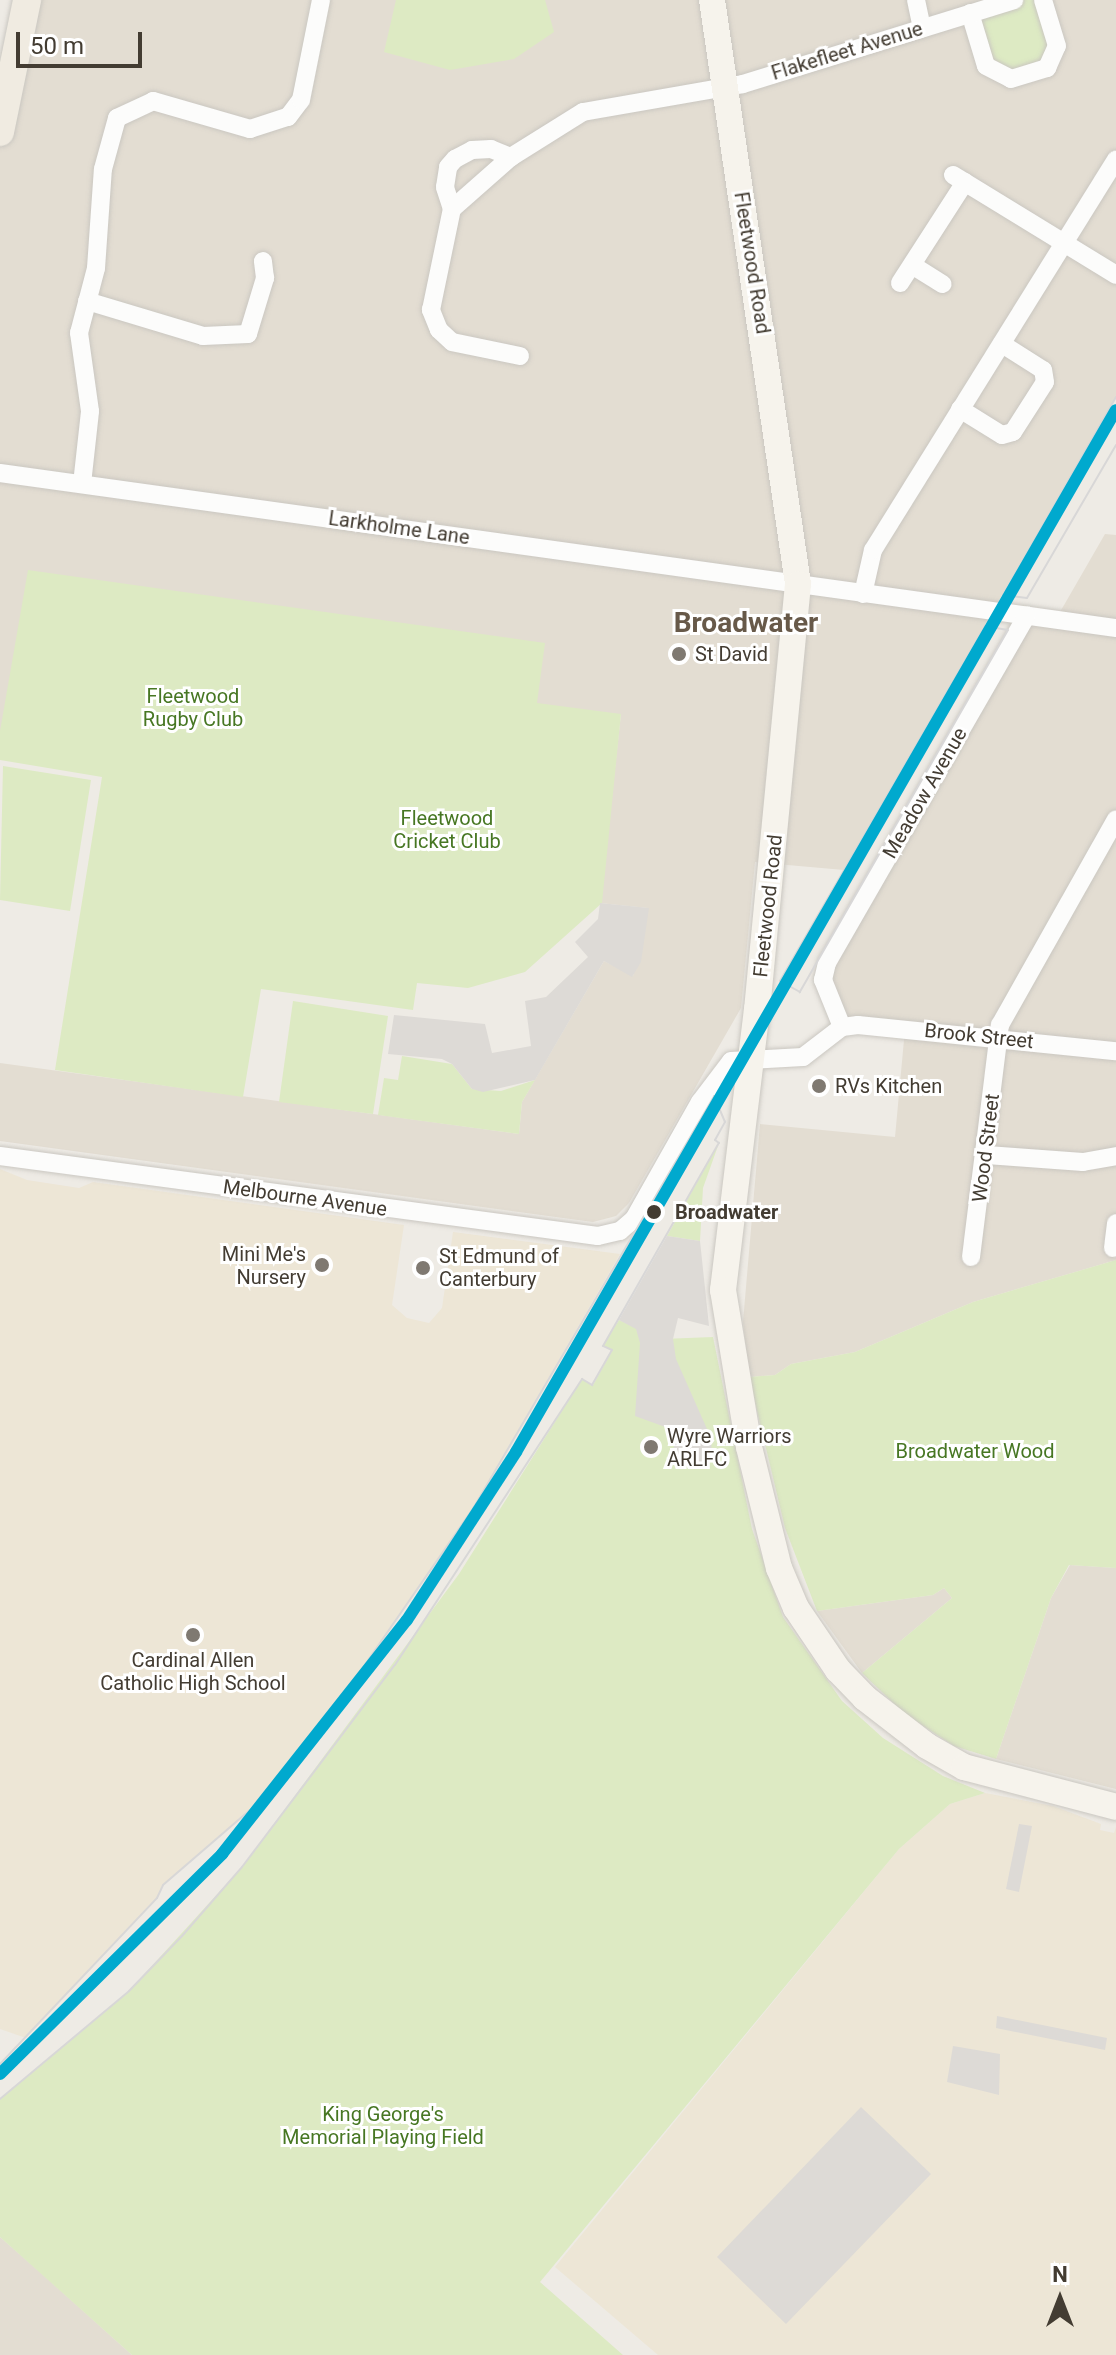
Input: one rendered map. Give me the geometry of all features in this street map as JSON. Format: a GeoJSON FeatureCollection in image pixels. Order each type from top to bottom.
{"type":"FeatureCollection","features":[{"type":"Feature","properties":{"kind":"main road"},"geometry":{"type":"LineString","coordinates":[[0,132],[27,0]]}},
{"type":"Feature","properties":{"kind":"street"},"geometry":{"type":"LineString","coordinates":[[82,484],[90,411],[79,333],[100,242],[103,169],[117,118],[153,101],[250,129],[288,117],[305,85],[321,0]]}},
{"type":"Feature","properties":{"kind":"street","name":"Fleetwood Road"},"geometry":{"type":"LineString","coordinates":[[712,0],[798,584],[723,1306],[764,1515],[796,1608],[838,1670],[885,1717],[927,1746],[1003,1780],[1116,1807]]}},
{"type":"Feature","properties":{"kind":"street"},"geometry":{"type":"LineString","coordinates":[[916,0],[922,28]]}},
{"type":"Feature","properties":{"kind":"street","name":"Flakefleet Avenue"},"geometry":{"type":"LineString","coordinates":[[452,209],[511,157],[583,112],[725,87],[1014,0]]}},
{"type":"Feature","properties":{"kind":"street"},"geometry":{"type":"LineString","coordinates":[[970,13],[986,66],[1011,79],[1047,68],[1057,46],[1043,0]]}},
{"type":"Feature","properties":{"kind":"street"},"geometry":{"type":"LineString","coordinates":[[511,157],[491,149],[472,150],[455,159],[448,167],[445,187],[452,209],[433,287],[431,310],[439,330],[452,342],[520,356]]}},
{"type":"Feature","properties":{"kind":"street"},"geometry":{"type":"LineString","coordinates":[[863,594],[873,550],[1116,160]]}},
{"type":"Feature","properties":{"kind":"street"},"geometry":{"type":"LineString","coordinates":[[900,283],[959,178],[1116,275]]}},
{"type":"Feature","properties":{"kind":"street"},"geometry":{"type":"LineString","coordinates":[[87,301],[203,336],[248,334],[265,278],[263,261]]}},
{"type":"Feature","properties":{"kind":"street"},"geometry":{"type":"LineString","coordinates":[[912,265],[943,284]]}},
{"type":"Feature","properties":{"kind":"street"},"geometry":{"type":"LineString","coordinates":[[960,409],[1002,435],[1013,432],[1045,382],[1043,370],[1002,344]]}},
{"type":"Feature","properties":{"kind":"street","name":"Larkholme Lane"},"geometry":{"type":"LineString","coordinates":[[0,473],[1116,628]]}},
{"type":"Feature","properties":{"kind":"street","name":"Meadow Avenue"},"geometry":{"type":"LineString","coordinates":[[842,1027],[823,972],[1027,615]]}},
{"type":"Feature","properties":{"kind":"street","name":"Wood Street"},"geometry":{"type":"LineString","coordinates":[[971,1257],[1003,1018],[1116,819]]}},
{"type":"Feature","properties":{"kind":"street"},"geometry":{"type":"LineString","coordinates":[[750,1060],[803,1057],[842,1027]]}},
{"type":"Feature","properties":{"kind":"street","name":"Brook Street"},"geometry":{"type":"LineString","coordinates":[[842,1027],[998,1038],[1116,1051]]}},
{"type":"Feature","properties":{"kind":"street","name":"Melbourne Avenue"},"geometry":{"type":"LineString","coordinates":[[0,1156],[585,1236],[610,1235],[634,1219],[724,1066],[750,1060]]}},
{"type":"Feature","properties":{"kind":"street"},"geometry":{"type":"LineString","coordinates":[[987,1155],[1083,1162],[1116,1156]]}},
{"type":"Feature","properties":{"kind":"street"},"geometry":{"type":"LineString","coordinates":[[1113,1248],[1116,1223]]}},
{"type":"Feature","properties":{"kind":"shaded area"},"geometry":{"type":"Polygon","coordinates":[[[27,0],[1116,0],[1116,397],[844,870],[755,862],[741,1008],[629,1203],[616,1216],[593,1222],[0,1141],[0,1063],[519,1134],[522,1102],[604,961],[633,976],[648,908],[600,903],[621,714],[0,731],[0,132],[27,0]]]}},
{"type":"Feature","properties":{"kind":"shaded area"},"geometry":{"type":"Polygon","coordinates":[[[1105,534],[1116,535],[1116,1260],[973,1302],[855,1352],[791,1364],[775,1375],[749,1377],[743,1322],[760,1124],[895,1137],[905,1029],[849,1026],[823,980],[1027,615],[1056,619],[1105,534]]]}},
{"type":"Feature","properties":{"kind":"shaded area"},"geometry":{"type":"Polygon","coordinates":[[[600,903],[649,908],[641,962],[632,977],[604,961],[535,1080],[483,1092],[472,1089],[452,1064],[442,1059],[388,1054],[394,1015],[485,1024],[492,1053],[531,1046],[525,1001],[546,997],[588,957],[575,942],[598,919],[600,903]]]}},
{"type":"Feature","properties":{"kind":"shaded area","name":"Cardinal Allen Catholic High School"},"geometry":{"type":"Polygon","coordinates":[[[0,1169],[27,1180],[79,1188],[93,1182],[404,1225],[392,1305],[407,1318],[429,1323],[442,1308],[453,1232],[620,1254],[474,1507],[364,1666],[251,1809],[163,1885],[157,1898],[26,2038],[0,2029],[0,1169]]]}},
{"type":"Feature","properties":{"kind":"shaded area"},"geometry":{"type":"Polygon","coordinates":[[[667,1236],[700,1241],[709,1326],[678,1318],[673,1339],[676,1359],[711,1438],[712,1458],[700,1469],[670,1458],[679,1432],[635,1416],[640,1343],[636,1329],[619,1320],[667,1236]]]}},
{"type":"Feature","properties":{"kind":"shaded area"},"geometry":{"type":"Polygon","coordinates":[[[1070,1565],[1116,1568],[1116,1789],[996,1759],[1051,1598],[1070,1565]]]}},
{"type":"Feature","properties":{"kind":"shaded area"},"geometry":{"type":"Polygon","coordinates":[[[944,1588],[952,1598],[862,1673],[817,1611],[933,1595],[944,1588]]]}},
{"type":"Feature","properties":{"kind":"shaded area"},"geometry":{"type":"Polygon","coordinates":[[[985,1793],[1053,1806],[1101,1824],[1100,1830],[1114,1833],[1116,1827],[1116,2355],[658,2355],[555,2267],[899,1849],[950,1804],[985,1793]]]}},
{"type":"Feature","properties":{"kind":"shaded area"},"geometry":{"type":"Polygon","coordinates":[[[1019,1824],[1032,1826],[1019,1892],[1006,1889],[1019,1824]]]}},
{"type":"Feature","properties":{"kind":"shaded area"},"geometry":{"type":"Polygon","coordinates":[[[997,2016],[1107,2038],[1105,2050],[996,2028],[997,2016]]]}},
{"type":"Feature","properties":{"kind":"shaded area"},"geometry":{"type":"Polygon","coordinates":[[[953,2046],[1000,2054],[999,2095],[947,2082],[953,2046]]]}},
{"type":"Feature","properties":{"kind":"shaded area"},"geometry":{"type":"Polygon","coordinates":[[[861,2107],[931,2174],[786,2324],[717,2257],[861,2107]]]}},
{"type":"Feature","properties":{"kind":"shaded area"},"geometry":{"type":"Polygon","coordinates":[[[0,2237],[41,2273],[132,2355],[0,2355],[0,2237]]]}},
{"type":"Feature","properties":{"kind":"green space"},"geometry":{"type":"Polygon","coordinates":[[[396,0],[545,0],[554,32],[514,59],[450,70],[384,52],[396,0]]]}},
{"type":"Feature","properties":{"kind":"green space"},"geometry":{"type":"Polygon","coordinates":[[[1014,0],[1043,0],[1057,46],[1047,68],[1011,79],[986,66],[970,13],[1014,0]]]}},
{"type":"Feature","properties":{"kind":"green space"},"geometry":{"type":"Polygon","coordinates":[[[28,570],[545,643],[537,703],[621,714],[602,903],[525,972],[468,988],[417,983],[413,1010],[261,989],[243,1097],[55,1070],[102,777],[0,760],[0,731],[28,570]]]}},
{"type":"Feature","properties":{"kind":"green space"},"geometry":{"type":"Polygon","coordinates":[[[3,766],[91,780],[70,911],[0,900],[3,766]]]}},
{"type":"Feature","properties":{"kind":"green space"},"geometry":{"type":"Polygon","coordinates":[[[293,1001],[388,1016],[373,1114],[279,1102],[293,1001]]]}},
{"type":"Feature","properties":{"kind":"green space"},"geometry":{"type":"Polygon","coordinates":[[[402,1056],[452,1064],[472,1089],[501,1091],[535,1080],[522,1102],[519,1134],[378,1115],[384,1078],[398,1080],[402,1056]]]}},
{"type":"Feature","properties":{"kind":"green space"},"geometry":{"type":"Polygon","coordinates":[[[719,1143],[703,1188],[700,1241],[667,1236],[719,1143]]]}},
{"type":"Feature","properties":{"kind":"green space","name":"Broadwater Wood"},"geometry":{"type":"Polygon","coordinates":[[[1116,1260],[1116,1568],[1069,1565],[1051,1598],[996,1759],[954,1746],[905,1714],[862,1673],[952,1598],[944,1588],[933,1595],[817,1611],[785,1528],[749,1377],[775,1375],[791,1364],[855,1352],[973,1302],[1116,1260]]]}},
{"type":"Feature","properties":{"kind":"green space","name":"King George's Memorial Playing Field"},"geometry":{"type":"Polygon","coordinates":[[[619,1320],[662,1339],[713,1337],[752,1529],[783,1617],[842,1701],[883,1738],[943,1776],[985,1793],[950,1804],[899,1849],[540,2282],[623,2355],[132,2355],[0,2237],[0,2099],[129,1991],[242,1867],[459,1574],[582,1379],[593,1385],[612,1351],[603,1346],[619,1320]]]}},
{"type":"Feature","properties":{"kind":"tram line"},"geometry":{"type":"LineString","coordinates":[[1116,397],[1003,595],[1027,598],[1116,445]]}},
{"type":"Feature","properties":{"kind":"tram line"},"geometry":{"type":"LineString","coordinates":[[985,626],[1008,630],[800,992],[780,981],[985,626]]}},
{"type":"Feature","properties":{"kind":"tram line"},"geometry":{"type":"LineString","coordinates":[[0,2064],[157,1898],[163,1885],[251,1809],[364,1666],[474,1507],[714,1096]]}},
{"type":"Feature","properties":{"kind":"tram line"},"geometry":{"type":"LineString","coordinates":[[0,2099],[129,1991],[182,1936],[242,1867],[395,1665],[582,1379],[592,1385],[612,1350],[603,1346],[719,1143],[715,1140],[725,1122],[714,1096]]}},
{"type":"Feature","properties":{"kind":"transit line"},"geometry":{"type":"LineString","coordinates":[[0,2074],[222,1854],[407,1620],[516,1452],[1116,410]]}},
{"type":"Feature","properties":{"kind":"place","name":"St David"},"geometry":{"type":"Point","coordinates":[679,654]}},
{"type":"Feature","properties":{"kind":"place","name":"RVs Kitchen"},"geometry":{"type":"Point","coordinates":[819,1086]}},
{"type":"Feature","properties":{"kind":"place","name":"Broadwater"},"geometry":{"type":"Point","coordinates":[654,1212]}},
{"type":"Feature","properties":{"kind":"place","name":"Mini Me's Nursery"},"geometry":{"type":"Point","coordinates":[322,1265]}},
{"type":"Feature","properties":{"kind":"place","name":"St Edmund of Canterbury"},"geometry":{"type":"Point","coordinates":[423,1268]}},
{"type":"Feature","properties":{"kind":"place","name":"Wyre Warriors ARLFC"},"geometry":{"type":"Point","coordinates":[651,1447]}},
{"type":"Feature","properties":{"kind":"place","name":"Cardinal Allen Catholic High School"},"geometry":{"type":"Point","coordinates":[193,1635]}},
{"type":"Feature","properties":{"kind":"district","name":"Broadwater"},"geometry":{"type":"Point","coordinates":[746,623]}},
{"type":"Feature","properties":{"kind":"park label","name":"Fleetwood Rugby Club"},"geometry":{"type":"Point","coordinates":[193,708]}},
{"type":"Feature","properties":{"kind":"park label","name":"Fleetwood Cricket Club"},"geometry":{"type":"Point","coordinates":[447,830]}}]}
